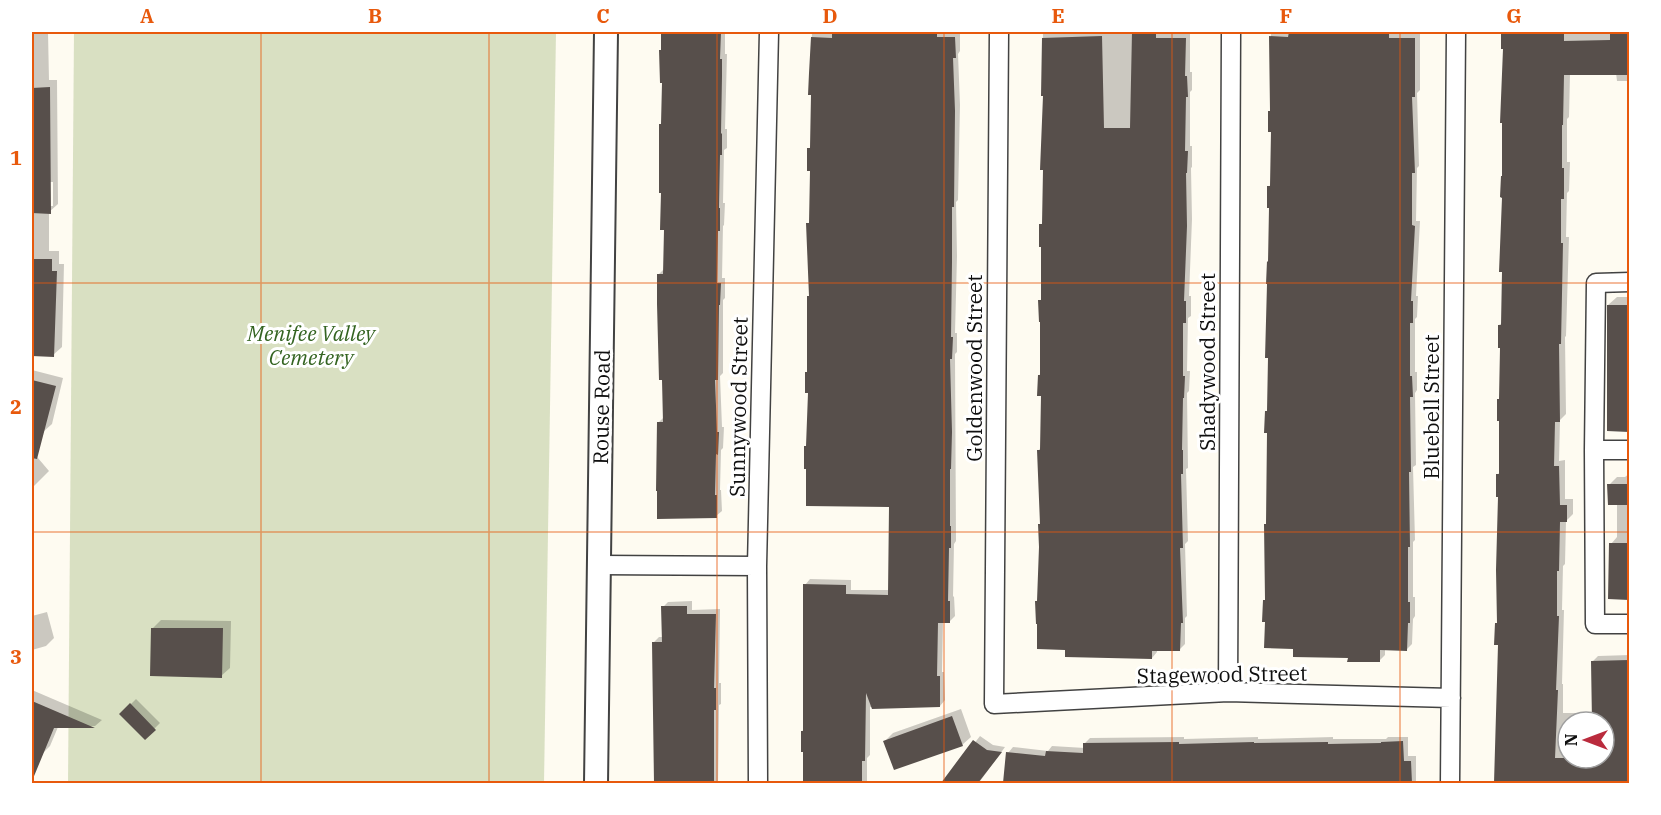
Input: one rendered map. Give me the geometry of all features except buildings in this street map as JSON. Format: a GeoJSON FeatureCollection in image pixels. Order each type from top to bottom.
{"type":"FeatureCollection","features":[{"type":"Feature","properties":{"kind":"street","name":"Rouse Road"},"geometry":{"type":"LineString","coordinates":[[596,783],[606,32]]}},
{"type":"Feature","properties":{"kind":"street","name":"Sunnywood Street"},"geometry":{"type":"LineString","coordinates":[[758,783],[757,566],[769,32]]}},
{"type":"Feature","properties":{"kind":"street","name":"Goldenwood Street"},"geometry":{"type":"LineString","coordinates":[[994,704],[999,32]]}},
{"type":"Feature","properties":{"kind":"street","name":"Shadywood Street"},"geometry":{"type":"LineString","coordinates":[[1228,692],[1231,32]]}},
{"type":"Feature","properties":{"kind":"street","name":"Bluebell Street"},"geometry":{"type":"LineString","coordinates":[[1450,783],[1456,32]]}},
{"type":"Feature","properties":{"kind":"street"},"geometry":{"type":"LineString","coordinates":[[1629,282],[1596,283],[1594,450],[1595,624],[1629,624]]}},
{"type":"Feature","properties":{"kind":"street"},"geometry":{"type":"LineString","coordinates":[[1594,450],[1629,450]]}},
{"type":"Feature","properties":{"kind":"street"},"geometry":{"type":"LineString","coordinates":[[599,565],[757,566]]}},
{"type":"Feature","properties":{"kind":"street","name":"Stagewood Street"},"geometry":{"type":"LineString","coordinates":[[994,704],[1228,692],[1451,698]]}},
{"type":"Feature","properties":{"kind":"green space","name":"Menifee Valley Cemetery"},"geometry":{"type":"Polygon","coordinates":[[[74,32],[556,32],[544,783],[68,784],[74,32]]]}}]}
